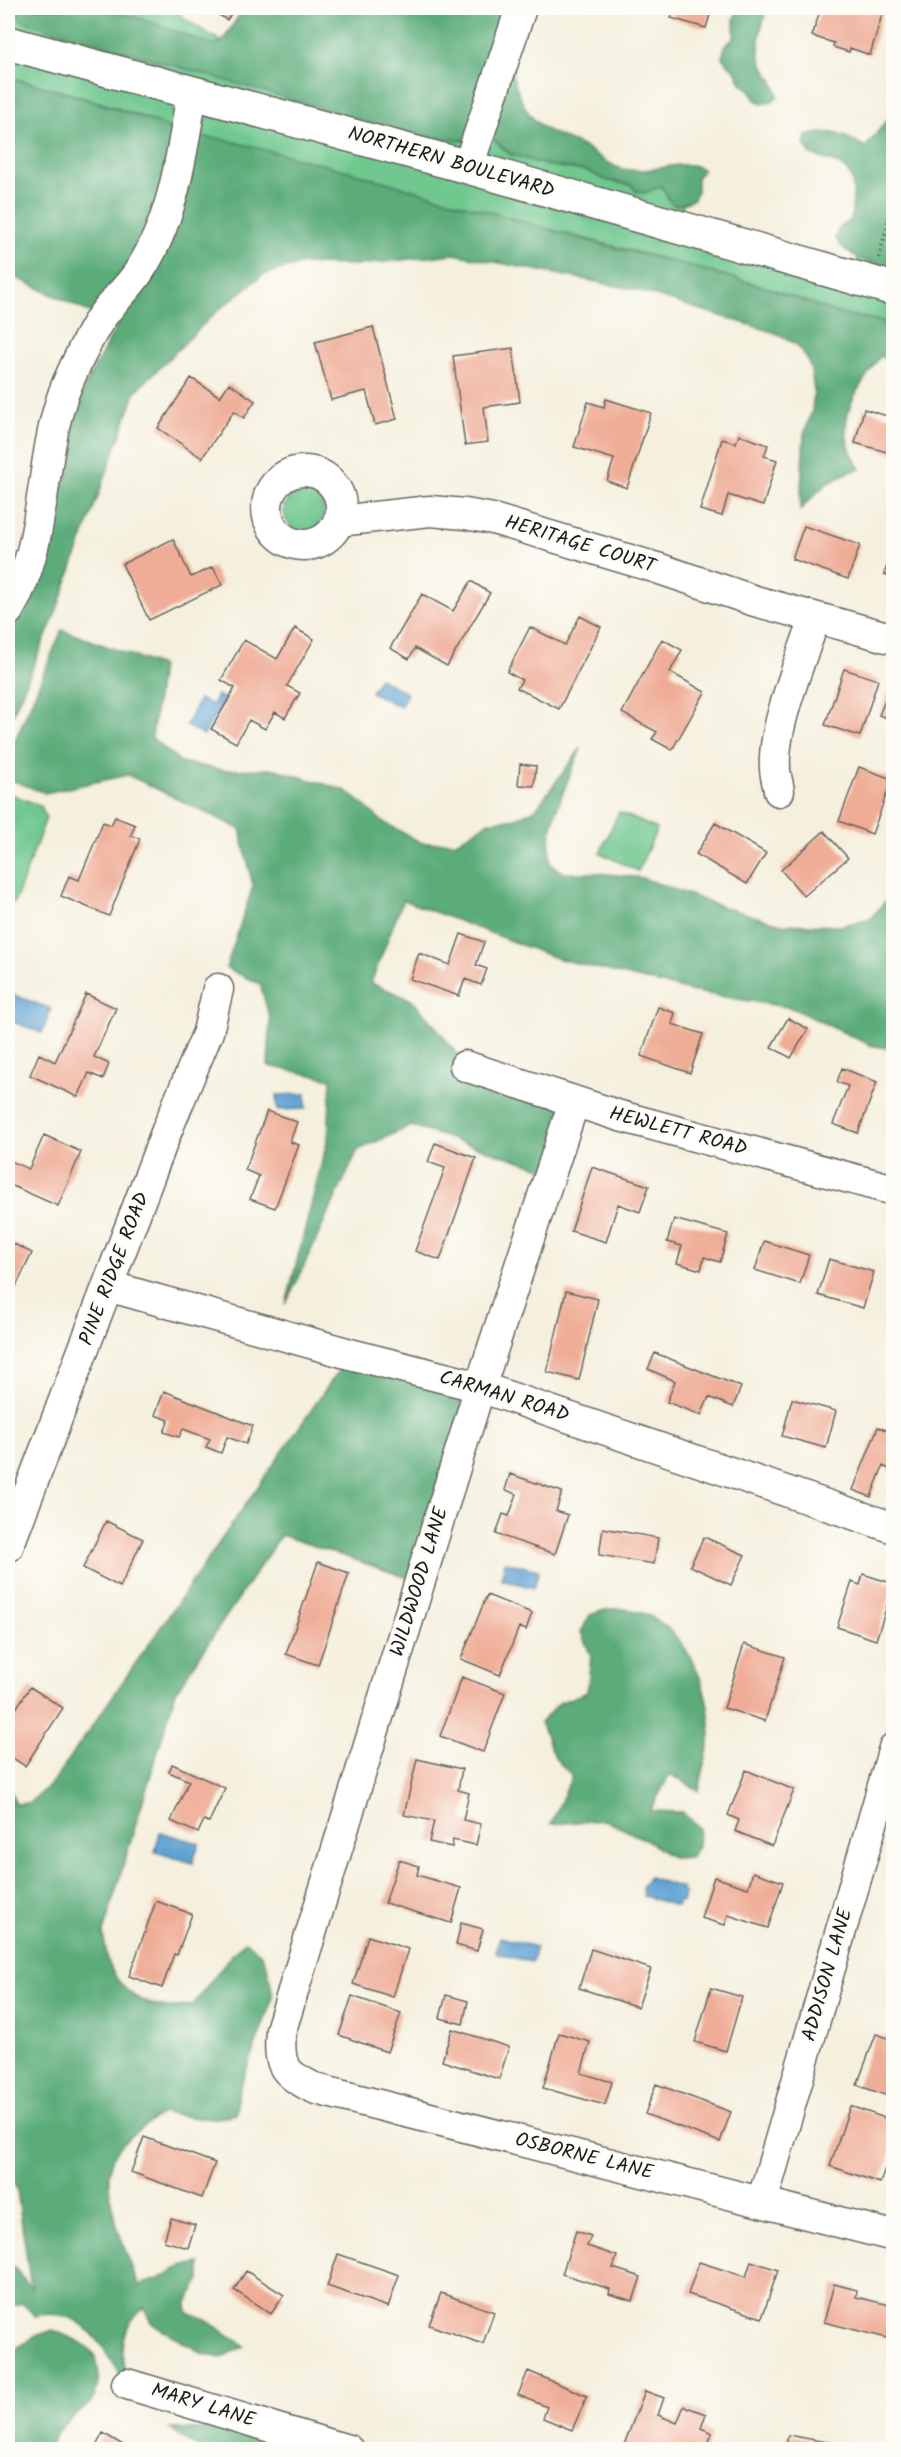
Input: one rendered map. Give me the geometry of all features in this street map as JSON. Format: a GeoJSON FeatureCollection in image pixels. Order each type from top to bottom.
{"type":"FeatureCollection","features":[{"type":"Feature","properties":{"kind":"main road","name":"NORTHERN BOULEVARD"},"geometry":{"type":"LineString","coordinates":[[8,43],[468,167],[883,285]]}},
{"type":"Feature","properties":{"kind":"street"},"geometry":{"type":"LineString","coordinates":[[468,167],[521,8]]}},
{"type":"Feature","properties":{"kind":"street"},"geometry":{"type":"LineString","coordinates":[[8,611],[19,592],[33,541],[61,400],[101,317],[138,273],[155,241],[178,172],[192,92]]}},
{"type":"Feature","properties":{"kind":"street","name":"HERITAGE COURT"},"geometry":{"type":"LineString","coordinates":[[338,521],[430,512],[465,514],[493,519],[815,618],[894,639]]}},
{"type":"Feature","properties":{"kind":"street"},"geometry":{"type":"LineString","coordinates":[[779,791],[775,767],[776,748],[783,716],[815,618]]}},
{"type":"Feature","properties":{"kind":"street","name":"PINE RIDGE ROAD"},"geometry":{"type":"LineString","coordinates":[[8,1547],[167,1130],[208,1032],[218,989]]}},
{"type":"Feature","properties":{"kind":"street","name":"HEWLETT ROAD"},"geometry":{"type":"LineString","coordinates":[[465,1066],[574,1102],[894,1190]]}},
{"type":"Feature","properties":{"kind":"street","name":"WILDWOOD LANE"},"geometry":{"type":"LineString","coordinates":[[283,2065],[280,2050],[282,2030],[480,1387],[574,1102]]}},
{"type":"Feature","properties":{"kind":"street","name":"CARMAN ROAD"},"geometry":{"type":"LineString","coordinates":[[108,1286],[480,1387],[894,1528]]}},
{"type":"Feature","properties":{"kind":"street","name":"ADDISON LANE"},"geometry":{"type":"LineString","coordinates":[[762,2202],[894,1748]]}},
{"type":"Feature","properties":{"kind":"street","name":"OSBORNE LANE"},"geometry":{"type":"LineString","coordinates":[[283,2065],[294,2078],[316,2089],[894,2235]]}},
{"type":"Feature","properties":{"kind":"street","name":"MARY LANE"},"geometry":{"type":"LineString","coordinates":[[127,2384],[348,2450]]}},
{"type":"Feature","properties":{"kind":"path"},"geometry":{"type":"LineString","coordinates":[[883,285],[894,198]]}},
{"type":"Feature","properties":{"kind":"green space"},"geometry":{"type":"Polygon","coordinates":[[[8,8],[176,8],[183,18],[222,42],[244,8],[406,133],[448,140],[470,141],[492,138],[510,154],[546,165],[587,171],[606,180],[631,185],[645,193],[660,186],[665,189],[673,205],[683,204],[678,226],[852,276],[858,257],[862,259],[893,134],[893,323],[840,314],[768,288],[683,264],[185,135],[120,109],[8,77],[8,8]]]}},
{"type":"Feature","properties":{"kind":"green space"},"geometry":{"type":"Polygon","coordinates":[[[15,8],[98,8],[136,17],[212,45],[222,42],[244,8],[494,8],[516,87],[530,115],[541,126],[619,168],[639,170],[693,165],[703,170],[697,178],[697,192],[694,199],[673,205],[660,186],[645,193],[637,192],[631,185],[606,180],[587,171],[546,165],[510,154],[492,138],[438,138],[406,133],[21,21],[15,8]]]}},
{"type":"Feature","properties":{"kind":"green space"},"geometry":{"type":"Polygon","coordinates":[[[739,8],[767,8],[759,49],[762,63],[777,91],[778,96],[771,102],[762,104],[754,99],[751,91],[741,83],[736,72],[722,58],[725,46],[734,38],[734,18],[739,8]]]}},
{"type":"Feature","properties":{"kind":"green space"},"geometry":{"type":"Polygon","coordinates":[[[8,77],[77,96],[159,123],[185,135],[222,139],[341,169],[607,246],[768,288],[840,314],[893,323],[893,362],[880,356],[854,397],[846,423],[851,453],[860,469],[841,475],[820,490],[800,510],[804,434],[812,411],[814,391],[811,369],[806,357],[796,344],[776,333],[633,289],[454,254],[359,265],[300,264],[263,275],[216,312],[136,391],[55,615],[8,726],[8,633],[30,590],[69,416],[117,325],[8,274],[8,77]]]}},
{"type":"Feature","properties":{"kind":"green space"},"geometry":{"type":"Polygon","coordinates":[[[893,112],[894,268],[853,255],[840,244],[835,237],[840,227],[851,220],[853,183],[845,169],[826,159],[811,155],[804,144],[806,136],[831,133],[844,136],[866,147],[893,112]]]}},
{"type":"Feature","properties":{"kind":"green space"},"geometry":{"type":"Polygon","coordinates":[[[304,491],[318,497],[324,511],[318,525],[304,531],[290,525],[284,511],[290,497],[304,491]]]}},
{"type":"Feature","properties":{"kind":"green space"},"geometry":{"type":"Polygon","coordinates":[[[62,630],[161,666],[152,738],[181,762],[223,770],[275,769],[347,791],[383,822],[422,843],[456,842],[489,822],[516,818],[535,810],[581,748],[558,806],[550,836],[551,865],[564,873],[598,873],[643,878],[717,905],[781,924],[840,926],[871,918],[893,892],[893,1049],[870,1045],[792,1008],[695,992],[556,958],[403,900],[371,983],[412,1000],[441,1033],[465,1066],[574,1102],[551,1171],[411,1126],[358,1150],[286,1304],[328,1138],[331,1079],[268,1066],[270,1019],[260,984],[226,968],[253,886],[240,829],[128,775],[45,793],[8,779],[8,757],[62,630]]]}},
{"type":"Feature","properties":{"kind":"green space"},"geometry":{"type":"Polygon","coordinates":[[[8,793],[41,806],[46,818],[15,902],[8,906],[8,793]]]}},
{"type":"Feature","properties":{"kind":"green space"},"geometry":{"type":"Polygon","coordinates":[[[619,812],[657,829],[638,871],[600,853],[619,812]]]}},
{"type":"Feature","properties":{"kind":"green space"},"geometry":{"type":"Polygon","coordinates":[[[350,1354],[480,1387],[420,1582],[281,1535],[176,1691],[103,1933],[109,1962],[116,1978],[134,1996],[155,2005],[167,2007],[193,2005],[228,1959],[245,1941],[262,1955],[268,1969],[273,1997],[238,2094],[236,2114],[209,2118],[163,2113],[123,2143],[114,2156],[110,2169],[111,2202],[139,2285],[159,2279],[180,2267],[200,2263],[200,2280],[187,2304],[188,2313],[206,2320],[245,2346],[220,2358],[202,2353],[155,2326],[150,2321],[144,2307],[129,2325],[123,2342],[122,2351],[127,2384],[91,2332],[80,2323],[68,2317],[53,2314],[35,2316],[22,2303],[8,2307],[8,2260],[31,2288],[17,2190],[8,2173],[8,1785],[16,1804],[29,1803],[54,1781],[350,1354]]]}},
{"type":"Feature","properties":{"kind":"green space"},"geometry":{"type":"Polygon","coordinates":[[[608,1609],[636,1611],[652,1617],[667,1628],[689,1655],[704,1689],[710,1730],[699,1791],[670,1774],[650,1811],[683,1812],[699,1828],[698,1847],[691,1857],[673,1858],[644,1839],[605,1820],[551,1824],[572,1776],[556,1759],[540,1723],[559,1703],[587,1692],[591,1656],[581,1632],[590,1615],[608,1609]]]}},
{"type":"Feature","properties":{"kind":"green space"},"geometry":{"type":"Polygon","coordinates":[[[53,2330],[78,2341],[92,2352],[99,2376],[96,2392],[88,2405],[60,2429],[49,2449],[8,2449],[8,2359],[18,2347],[36,2336],[53,2330]]]}},
{"type":"Feature","properties":{"kind":"green space"},"geometry":{"type":"Polygon","coordinates":[[[170,2429],[227,2429],[285,2449],[199,2449],[170,2429]]]}},
{"type":"Feature","properties":{"kind":"water"},"geometry":{"type":"Polygon","coordinates":[[[379,678],[407,693],[400,707],[371,692],[379,678]]]}},
{"type":"Feature","properties":{"kind":"water"},"geometry":{"type":"Polygon","coordinates":[[[217,695],[225,699],[204,735],[186,726],[199,699],[212,705],[217,695]]]}},
{"type":"Feature","properties":{"kind":"water"},"geometry":{"type":"Polygon","coordinates":[[[11,994],[51,1009],[42,1033],[8,1020],[8,1003],[11,994]]]}},
{"type":"Feature","properties":{"kind":"water"},"geometry":{"type":"Polygon","coordinates":[[[306,1094],[306,1109],[277,1110],[277,1095],[306,1094]]]}},
{"type":"Feature","properties":{"kind":"water"},"geometry":{"type":"Polygon","coordinates":[[[505,1562],[539,1570],[534,1588],[501,1579],[505,1562]]]}},
{"type":"Feature","properties":{"kind":"water"},"geometry":{"type":"Polygon","coordinates":[[[160,1832],[199,1843],[193,1863],[155,1852],[160,1832]]]}},
{"type":"Feature","properties":{"kind":"water"},"geometry":{"type":"Polygon","coordinates":[[[649,1877],[682,1888],[681,1891],[685,1893],[682,1902],[679,1901],[677,1906],[643,1896],[642,1887],[649,1877]]]}},
{"type":"Feature","properties":{"kind":"water"},"geometry":{"type":"Polygon","coordinates":[[[500,1937],[536,1947],[532,1962],[496,1953],[500,1937]]]}},
{"type":"Feature","properties":{"kind":"building"},"geometry":{"type":"Polygon","coordinates":[[[208,8],[235,8],[227,20],[208,8]]]}},
{"type":"Feature","properties":{"kind":"building"},"geometry":{"type":"Polygon","coordinates":[[[675,8],[712,8],[706,28],[671,18],[675,8]]]}},
{"type":"Feature","properties":{"kind":"building"},"geometry":{"type":"Polygon","coordinates":[[[821,8],[849,10],[850,8],[884,8],[870,55],[850,48],[849,52],[833,47],[834,43],[812,36],[821,8]]]}},
{"type":"Feature","properties":{"kind":"building"},"geometry":{"type":"Polygon","coordinates":[[[373,327],[397,419],[375,425],[366,391],[331,400],[315,342],[373,327]]]}},
{"type":"Feature","properties":{"kind":"building"},"geometry":{"type":"Polygon","coordinates":[[[513,348],[520,402],[484,407],[488,442],[465,445],[453,356],[513,348]]]}},
{"type":"Feature","properties":{"kind":"building"},"geometry":{"type":"Polygon","coordinates":[[[191,378],[220,397],[229,383],[255,401],[244,418],[234,411],[202,458],[158,428],[191,378]]]}},
{"type":"Feature","properties":{"kind":"building"},"geometry":{"type":"Polygon","coordinates":[[[606,399],[651,413],[627,488],[607,481],[614,459],[574,447],[588,402],[604,407],[606,399]]]}},
{"type":"Feature","properties":{"kind":"building"},"geometry":{"type":"Polygon","coordinates":[[[864,409],[894,418],[894,454],[855,443],[864,409]]]}},
{"type":"Feature","properties":{"kind":"building"},"geometry":{"type":"Polygon","coordinates":[[[739,435],[768,445],[764,456],[777,460],[763,506],[728,495],[722,516],[700,510],[722,439],[736,443],[739,435]]]}},
{"type":"Feature","properties":{"kind":"building"},"geometry":{"type":"Polygon","coordinates":[[[804,526],[860,545],[848,579],[792,559],[804,526]]]}},
{"type":"Feature","properties":{"kind":"building"},"geometry":{"type":"Polygon","coordinates":[[[173,539],[191,577],[213,567],[222,585],[149,620],[122,564],[173,539]]]}},
{"type":"Feature","properties":{"kind":"building"},"geometry":{"type":"Polygon","coordinates":[[[894,547],[894,577],[884,574],[894,547]]]}},
{"type":"Feature","properties":{"kind":"building"},"geometry":{"type":"Polygon","coordinates":[[[471,581],[490,593],[447,666],[415,648],[409,659],[390,648],[422,594],[453,611],[471,581]]]}},
{"type":"Feature","properties":{"kind":"building"},"geometry":{"type":"Polygon","coordinates":[[[580,616],[601,627],[559,709],[517,688],[522,680],[507,672],[530,627],[565,645],[580,616]]]}},
{"type":"Feature","properties":{"kind":"building"},"geometry":{"type":"Polygon","coordinates":[[[295,628],[314,639],[287,686],[300,693],[285,718],[275,712],[265,729],[249,720],[236,743],[211,729],[235,688],[221,680],[244,640],[277,659],[295,628]]]}},
{"type":"Feature","properties":{"kind":"building"},"geometry":{"type":"Polygon","coordinates":[[[662,639],[682,650],[670,672],[705,692],[672,750],[652,739],[657,732],[622,713],[662,639]]]}},
{"type":"Feature","properties":{"kind":"building"},"geometry":{"type":"Polygon","coordinates":[[[844,669],[878,680],[860,736],[825,725],[844,669]]]}},
{"type":"Feature","properties":{"kind":"building"},"geometry":{"type":"Polygon","coordinates":[[[894,679],[894,721],[879,715],[894,679]]]}},
{"type":"Feature","properties":{"kind":"building"},"geometry":{"type":"Polygon","coordinates":[[[520,764],[536,766],[534,786],[518,785],[520,764]]]}},
{"type":"Feature","properties":{"kind":"building"},"geometry":{"type":"Polygon","coordinates":[[[859,767],[892,779],[872,834],[839,821],[859,767]]]}},
{"type":"Feature","properties":{"kind":"building"},"geometry":{"type":"Polygon","coordinates":[[[115,817],[135,825],[131,835],[140,839],[109,916],[61,896],[69,876],[79,880],[103,822],[111,825],[115,817]]]}},
{"type":"Feature","properties":{"kind":"building"},"geometry":{"type":"Polygon","coordinates":[[[715,823],[766,853],[747,884],[696,854],[715,823]]]}},
{"type":"Feature","properties":{"kind":"building"},"geometry":{"type":"Polygon","coordinates":[[[824,831],[848,858],[804,896],[781,870],[824,831]]]}},
{"type":"Feature","properties":{"kind":"building"},"geometry":{"type":"Polygon","coordinates":[[[461,934],[484,942],[476,965],[487,969],[481,985],[465,979],[459,996],[410,979],[419,953],[450,965],[461,934]]]}},
{"type":"Feature","properties":{"kind":"building"},"geometry":{"type":"Polygon","coordinates":[[[86,994],[116,1008],[94,1057],[109,1064],[103,1079],[89,1073],[78,1097],[30,1075],[39,1054],[55,1062],[86,994]]]}},
{"type":"Feature","properties":{"kind":"building"},"geometry":{"type":"Polygon","coordinates":[[[658,1007],[675,1013],[672,1024],[703,1034],[690,1073],[641,1056],[658,1007]]]}},
{"type":"Feature","properties":{"kind":"building"},"geometry":{"type":"Polygon","coordinates":[[[788,1018],[808,1029],[791,1058],[771,1047],[788,1018]]]}},
{"type":"Feature","properties":{"kind":"building"},"geometry":{"type":"Polygon","coordinates":[[[842,1068],[877,1082],[858,1133],[833,1124],[848,1086],[837,1082],[842,1068]]]}},
{"type":"Feature","properties":{"kind":"building"},"geometry":{"type":"Polygon","coordinates":[[[267,1111],[297,1122],[290,1142],[299,1145],[275,1208],[250,1199],[259,1176],[245,1170],[267,1111]]]}},
{"type":"Feature","properties":{"kind":"building"},"geometry":{"type":"Polygon","coordinates":[[[44,1135],[81,1152],[58,1206],[8,1184],[8,1160],[29,1169],[44,1135]]]}},
{"type":"Feature","properties":{"kind":"building"},"geometry":{"type":"Polygon","coordinates":[[[435,1143],[476,1158],[440,1260],[415,1251],[445,1168],[428,1162],[435,1143]]]}},
{"type":"Feature","properties":{"kind":"building"},"geometry":{"type":"Polygon","coordinates":[[[592,1167],[649,1186],[640,1212],[618,1204],[606,1242],[571,1231],[592,1167]]]}},
{"type":"Feature","properties":{"kind":"building"},"geometry":{"type":"Polygon","coordinates":[[[674,1219],[728,1234],[720,1262],[704,1257],[701,1270],[677,1263],[682,1246],[667,1242],[674,1219]]]}},
{"type":"Feature","properties":{"kind":"building"},"geometry":{"type":"Polygon","coordinates":[[[8,1241],[32,1253],[8,1303],[8,1241]]]}},
{"type":"Feature","properties":{"kind":"building"},"geometry":{"type":"Polygon","coordinates":[[[764,1241],[809,1255],[800,1284],[755,1270],[764,1241]]]}},
{"type":"Feature","properties":{"kind":"building"},"geometry":{"type":"Polygon","coordinates":[[[829,1259],[874,1272],[863,1308],[818,1295],[829,1259]]]}},
{"type":"Feature","properties":{"kind":"building"},"geometry":{"type":"Polygon","coordinates":[[[566,1291],[598,1299],[579,1380],[547,1372],[566,1291]]]}},
{"type":"Feature","properties":{"kind":"building"},"geometry":{"type":"Polygon","coordinates":[[[655,1353],[741,1387],[733,1407],[709,1397],[701,1415],[667,1402],[675,1381],[648,1369],[655,1353]]]}},
{"type":"Feature","properties":{"kind":"building"},"geometry":{"type":"Polygon","coordinates":[[[164,1391],[253,1426],[246,1444],[227,1437],[221,1453],[206,1447],[210,1439],[183,1429],[179,1437],[164,1432],[169,1420],[155,1415],[164,1391]]]}},
{"type":"Feature","properties":{"kind":"building"},"geometry":{"type":"Polygon","coordinates":[[[792,1399],[836,1411],[826,1448],[782,1436],[792,1399]]]}},
{"type":"Feature","properties":{"kind":"building"},"geometry":{"type":"Polygon","coordinates":[[[878,1427],[894,1433],[894,1464],[891,1470],[883,1466],[871,1497],[853,1490],[878,1427]]]}},
{"type":"Feature","properties":{"kind":"building"},"geometry":{"type":"Polygon","coordinates":[[[510,1474],[562,1492],[556,1511],[568,1515],[555,1554],[496,1534],[503,1514],[509,1516],[517,1494],[505,1490],[510,1474]]]}},
{"type":"Feature","properties":{"kind":"building"},"geometry":{"type":"Polygon","coordinates":[[[106,1521],[143,1539],[120,1587],[83,1568],[106,1521]]]}},
{"type":"Feature","properties":{"kind":"building"},"geometry":{"type":"Polygon","coordinates":[[[603,1528],[658,1538],[654,1564],[599,1555],[603,1528]]]}},
{"type":"Feature","properties":{"kind":"building"},"geometry":{"type":"Polygon","coordinates":[[[704,1537],[745,1555],[731,1585],[690,1566],[704,1537]]]}},
{"type":"Feature","properties":{"kind":"building"},"geometry":{"type":"Polygon","coordinates":[[[318,1562],[349,1573],[318,1665],[286,1654],[318,1562]]]}},
{"type":"Feature","properties":{"kind":"building"},"geometry":{"type":"Polygon","coordinates":[[[863,1574],[894,1584],[876,1640],[837,1627],[852,1582],[860,1585],[863,1574]]]}},
{"type":"Feature","properties":{"kind":"building"},"geometry":{"type":"Polygon","coordinates":[[[487,1595],[532,1613],[526,1630],[519,1627],[500,1675],[461,1659],[487,1595]]]}},
{"type":"Feature","properties":{"kind":"building"},"geometry":{"type":"Polygon","coordinates":[[[744,1644],[785,1657],[765,1721],[724,1708],[744,1644]]]}},
{"type":"Feature","properties":{"kind":"building"},"geometry":{"type":"Polygon","coordinates":[[[462,1677],[505,1693],[483,1752],[440,1736],[462,1677]]]}},
{"type":"Feature","properties":{"kind":"building"},"geometry":{"type":"Polygon","coordinates":[[[30,1687],[63,1708],[25,1766],[8,1755],[8,1721],[30,1687]]]}},
{"type":"Feature","properties":{"kind":"building"},"geometry":{"type":"Polygon","coordinates":[[[417,1759],[462,1769],[458,1790],[469,1793],[463,1820],[481,1824],[476,1845],[453,1840],[452,1847],[429,1842],[434,1821],[404,1815],[417,1759]]]}},
{"type":"Feature","properties":{"kind":"building"},"geometry":{"type":"Polygon","coordinates":[[[172,1764],[225,1788],[209,1822],[204,1820],[198,1833],[171,1821],[189,1781],[169,1772],[172,1764]]]}},
{"type":"Feature","properties":{"kind":"building"},"geometry":{"type":"Polygon","coordinates":[[[746,1770],[794,1790],[772,1846],[735,1831],[739,1820],[728,1815],[746,1770]]]}},
{"type":"Feature","properties":{"kind":"building"},"geometry":{"type":"Polygon","coordinates":[[[399,1860],[419,1866],[417,1875],[461,1888],[451,1923],[385,1903],[399,1860]]]}},
{"type":"Feature","properties":{"kind":"building"},"geometry":{"type":"Polygon","coordinates":[[[753,1872],[783,1882],[768,1928],[728,1915],[725,1925],[701,1918],[714,1877],[748,1888],[753,1872]]]}},
{"type":"Feature","properties":{"kind":"building"},"geometry":{"type":"Polygon","coordinates":[[[156,1901],[192,1914],[162,1988],[129,1976],[156,1901]]]}},
{"type":"Feature","properties":{"kind":"building"},"geometry":{"type":"Polygon","coordinates":[[[461,1923],[483,1929],[477,1951],[456,1945],[461,1923]]]}},
{"type":"Feature","properties":{"kind":"building"},"geometry":{"type":"Polygon","coordinates":[[[368,1936],[408,1949],[393,1997],[353,1984],[368,1936]]]}},
{"type":"Feature","properties":{"kind":"building"},"geometry":{"type":"Polygon","coordinates":[[[591,1949],[651,1969],[638,2007],[579,1988],[591,1949]]]}},
{"type":"Feature","properties":{"kind":"building"},"geometry":{"type":"Polygon","coordinates":[[[711,1988],[742,1997],[726,2051],[695,2042],[711,1988]]]}},
{"type":"Feature","properties":{"kind":"building"},"geometry":{"type":"Polygon","coordinates":[[[446,1995],[468,2001],[463,2024],[440,2018],[446,1995]]]}},
{"type":"Feature","properties":{"kind":"building"},"geometry":{"type":"Polygon","coordinates":[[[352,1996],[401,2013],[387,2052],[339,2035],[352,1996]]]}},
{"type":"Feature","properties":{"kind":"building"},"geometry":{"type":"Polygon","coordinates":[[[452,2029],[509,2047],[499,2079],[442,2061],[452,2029]]]}},
{"type":"Feature","properties":{"kind":"building"},"geometry":{"type":"Polygon","coordinates":[[[559,2033],[590,2042],[581,2073],[612,2082],[605,2105],[543,2088],[559,2033]]]}},
{"type":"Feature","properties":{"kind":"building"},"geometry":{"type":"Polygon","coordinates":[[[876,2034],[894,2040],[894,2091],[891,2097],[857,2085],[876,2034]]]}},
{"type":"Feature","properties":{"kind":"building"},"geometry":{"type":"Polygon","coordinates":[[[656,2084],[731,2112],[720,2142],[645,2114],[656,2084]]]}},
{"type":"Feature","properties":{"kind":"building"},"geometry":{"type":"Polygon","coordinates":[[[850,2106],[894,2121],[894,2142],[880,2183],[830,2166],[850,2106]]]}},
{"type":"Feature","properties":{"kind":"building"},"geometry":{"type":"Polygon","coordinates":[[[144,2137],[215,2163],[202,2198],[131,2172],[144,2137]]]}},
{"type":"Feature","properties":{"kind":"building"},"geometry":{"type":"Polygon","coordinates":[[[171,2218],[195,2225],[188,2248],[164,2241],[171,2218]]]}},
{"type":"Feature","properties":{"kind":"building"},"geometry":{"type":"Polygon","coordinates":[[[576,2231],[591,2236],[587,2246],[617,2256],[613,2268],[641,2277],[633,2301],[609,2294],[610,2289],[562,2274],[576,2231]]]}},
{"type":"Feature","properties":{"kind":"building"},"geometry":{"type":"Polygon","coordinates":[[[338,2254],[399,2275],[388,2307],[327,2286],[338,2254]]]}},
{"type":"Feature","properties":{"kind":"building"},"geometry":{"type":"Polygon","coordinates":[[[751,2261],[778,2270],[762,2318],[688,2294],[699,2262],[746,2277],[751,2261]]]}},
{"type":"Feature","properties":{"kind":"building"},"geometry":{"type":"Polygon","coordinates":[[[246,2271],[284,2295],[271,2314],[234,2290],[246,2271]]]}},
{"type":"Feature","properties":{"kind":"building"},"geometry":{"type":"Polygon","coordinates":[[[834,2284],[857,2290],[856,2297],[894,2306],[887,2338],[824,2322],[834,2284]]]}},
{"type":"Feature","properties":{"kind":"building"},"geometry":{"type":"Polygon","coordinates":[[[441,2293],[494,2312],[483,2344],[429,2325],[441,2293]]]}},
{"type":"Feature","properties":{"kind":"building"},"geometry":{"type":"Polygon","coordinates":[[[528,2371],[587,2396],[572,2430],[543,2418],[547,2407],[518,2395],[528,2371]]]}},
{"type":"Feature","properties":{"kind":"building"},"geometry":{"type":"Polygon","coordinates":[[[645,2391],[664,2398],[658,2415],[677,2423],[684,2406],[706,2414],[701,2428],[712,2433],[706,2450],[631,2450],[623,2447],[645,2391]]]}},
{"type":"Feature","properties":{"kind":"building"},"geometry":{"type":"Polygon","coordinates":[[[103,2433],[123,2445],[120,2450],[94,2450],[103,2433]]]}},
{"type":"Feature","properties":{"kind":"building"},"geometry":{"type":"Polygon","coordinates":[[[788,2435],[832,2443],[831,2450],[785,2450],[788,2435]]]}}]}
